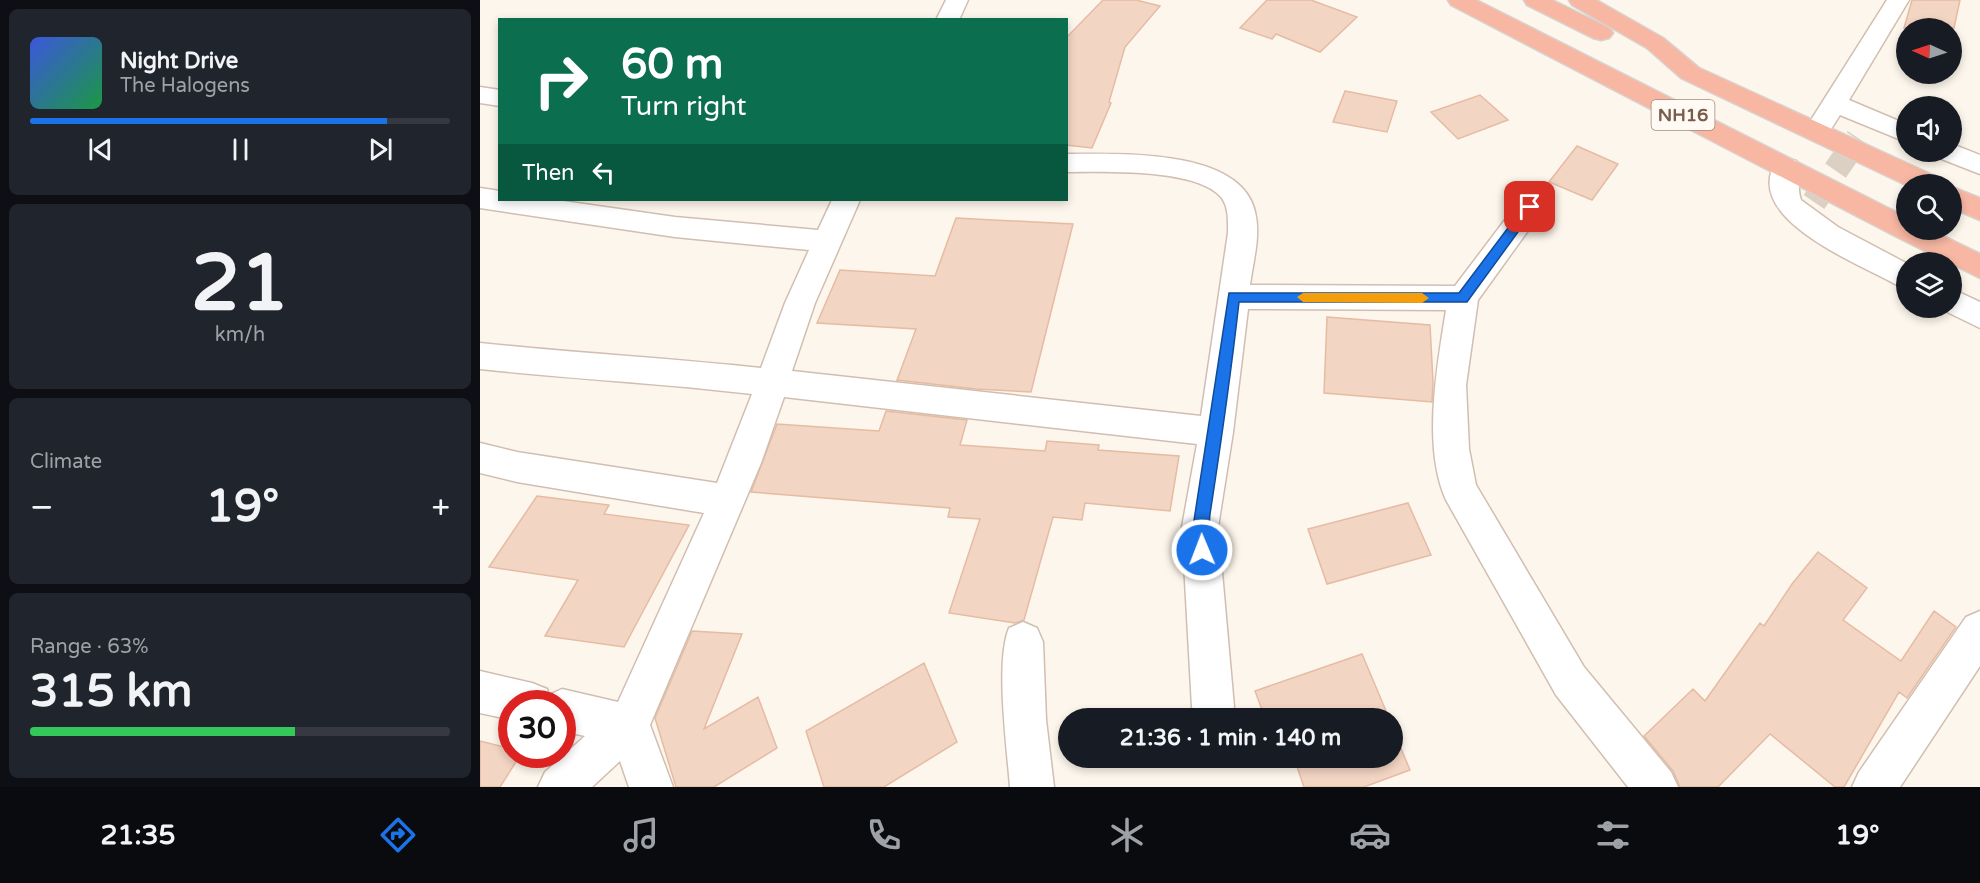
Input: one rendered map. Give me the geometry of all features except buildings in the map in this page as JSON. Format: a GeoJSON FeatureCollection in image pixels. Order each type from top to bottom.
{"type":"FeatureCollection","features":[{"type":"Feature","properties":{"kind":"highway","name":"NH16"},"geometry":{"type":"LineString","coordinates":[[1458,0],[1896,223]]}},
{"type":"Feature","properties":{"kind":"highway","name":"NH16"},"geometry":{"type":"LineString","coordinates":[[1535,0],[1613,39],[1906,174]]}},
{"type":"Feature","properties":{"kind":"highway"},"geometry":{"type":"LineString","coordinates":[[1580,0],[1655,43],[1690,73]]}},
{"type":"Feature","properties":{"kind":"highway"},"geometry":{"type":"LineString","coordinates":[[1962,202],[1980,210]]}},
{"type":"Feature","properties":{"kind":"highway","name":"NH16"},"geometry":{"type":"LineString","coordinates":[[1928,240],[1980,267]]}},
{"type":"Feature","properties":{"kind":"street"},"geometry":{"type":"LineString","coordinates":[[947,18],[957,0]]}},
{"type":"Feature","properties":{"kind":"street"},"geometry":{"type":"LineString","coordinates":[[1817,131],[1898,0]]}},
{"type":"Feature","properties":{"kind":"street"},"geometry":{"type":"LineString","coordinates":[[480,95],[498,98]]}},
{"type":"Feature","properties":{"kind":"street"},"geometry":{"type":"LineString","coordinates":[[1834,103],[1858,125],[1896,132]]}},
{"type":"Feature","properties":{"kind":"street"},"geometry":{"type":"LineString","coordinates":[[1962,158],[1980,165]]}},
{"type":"Feature","properties":{"kind":"street"},"geometry":{"type":"LineString","coordinates":[[1068,163],[1123,163],[1197,173],[1227,187],[1237,198],[1242,222],[1234,297],[1216,432],[1200,527],[1213,707]]}},
{"type":"Feature","properties":{"kind":"street"},"geometry":{"type":"LineString","coordinates":[[1786,168],[1783,190],[1792,209],[1809,210],[1896,269]]}},
{"type":"Feature","properties":{"kind":"street"},"geometry":{"type":"LineString","coordinates":[[480,198],[498,201]]}},
{"type":"Feature","properties":{"kind":"street"},"geometry":{"type":"LineString","coordinates":[[500,201],[675,227],[828,241]]}},
{"type":"Feature","properties":{"kind":"street"},"geometry":{"type":"LineString","coordinates":[[560,787],[630,725],[744,463],[800,303],[846,201]]}},
{"type":"Feature","properties":{"kind":"street"},"geometry":{"type":"LineString","coordinates":[[1530,207],[1463,298],[1449,385],[1452,449],[1459,489],[1570,681],[1656,787]]}},
{"type":"Feature","properties":{"kind":"street"},"geometry":{"type":"LineString","coordinates":[[1234,297],[1463,298]]}},
{"type":"Feature","properties":{"kind":"street"},"geometry":{"type":"LineString","coordinates":[[1962,306],[1980,316]]}},
{"type":"Feature","properties":{"kind":"street"},"geometry":{"type":"LineString","coordinates":[[480,356],[569,366],[637,368],[1216,432]]}},
{"type":"Feature","properties":{"kind":"street"},"geometry":{"type":"LineString","coordinates":[[480,458],[517,467],[726,501]]}},
{"type":"Feature","properties":{"kind":"street"},"geometry":{"type":"LineString","coordinates":[[1874,787],[1980,631]]}},
{"type":"Feature","properties":{"kind":"street"},"geometry":{"type":"LineString","coordinates":[[1023,642],[1025,720],[1032,787]]}},
{"type":"Feature","properties":{"kind":"street"},"geometry":{"type":"LineString","coordinates":[[480,692],[498,696]]}},
{"type":"Feature","properties":{"kind":"street"},"geometry":{"type":"LineString","coordinates":[[576,713],[630,725]]}},
{"type":"Feature","properties":{"kind":"street"},"geometry":{"type":"LineString","coordinates":[[630,725],[651,787]]}},
{"type":"Feature","properties":{"kind":"tunnel"},"geometry":{"type":"LineString","coordinates":[[1814,202],[1858,138]]}},
{"type":"Feature","properties":{"kind":"slow traffic"},"geometry":{"type":"LineString","coordinates":[[1303,297],[1422,298]]}},
{"type":"Feature","properties":{"kind":"route"},"geometry":{"type":"LineString","coordinates":[[1202,550],[1200,527],[1216,432],[1234,297],[1463,298],[1530,207]]}}]}
